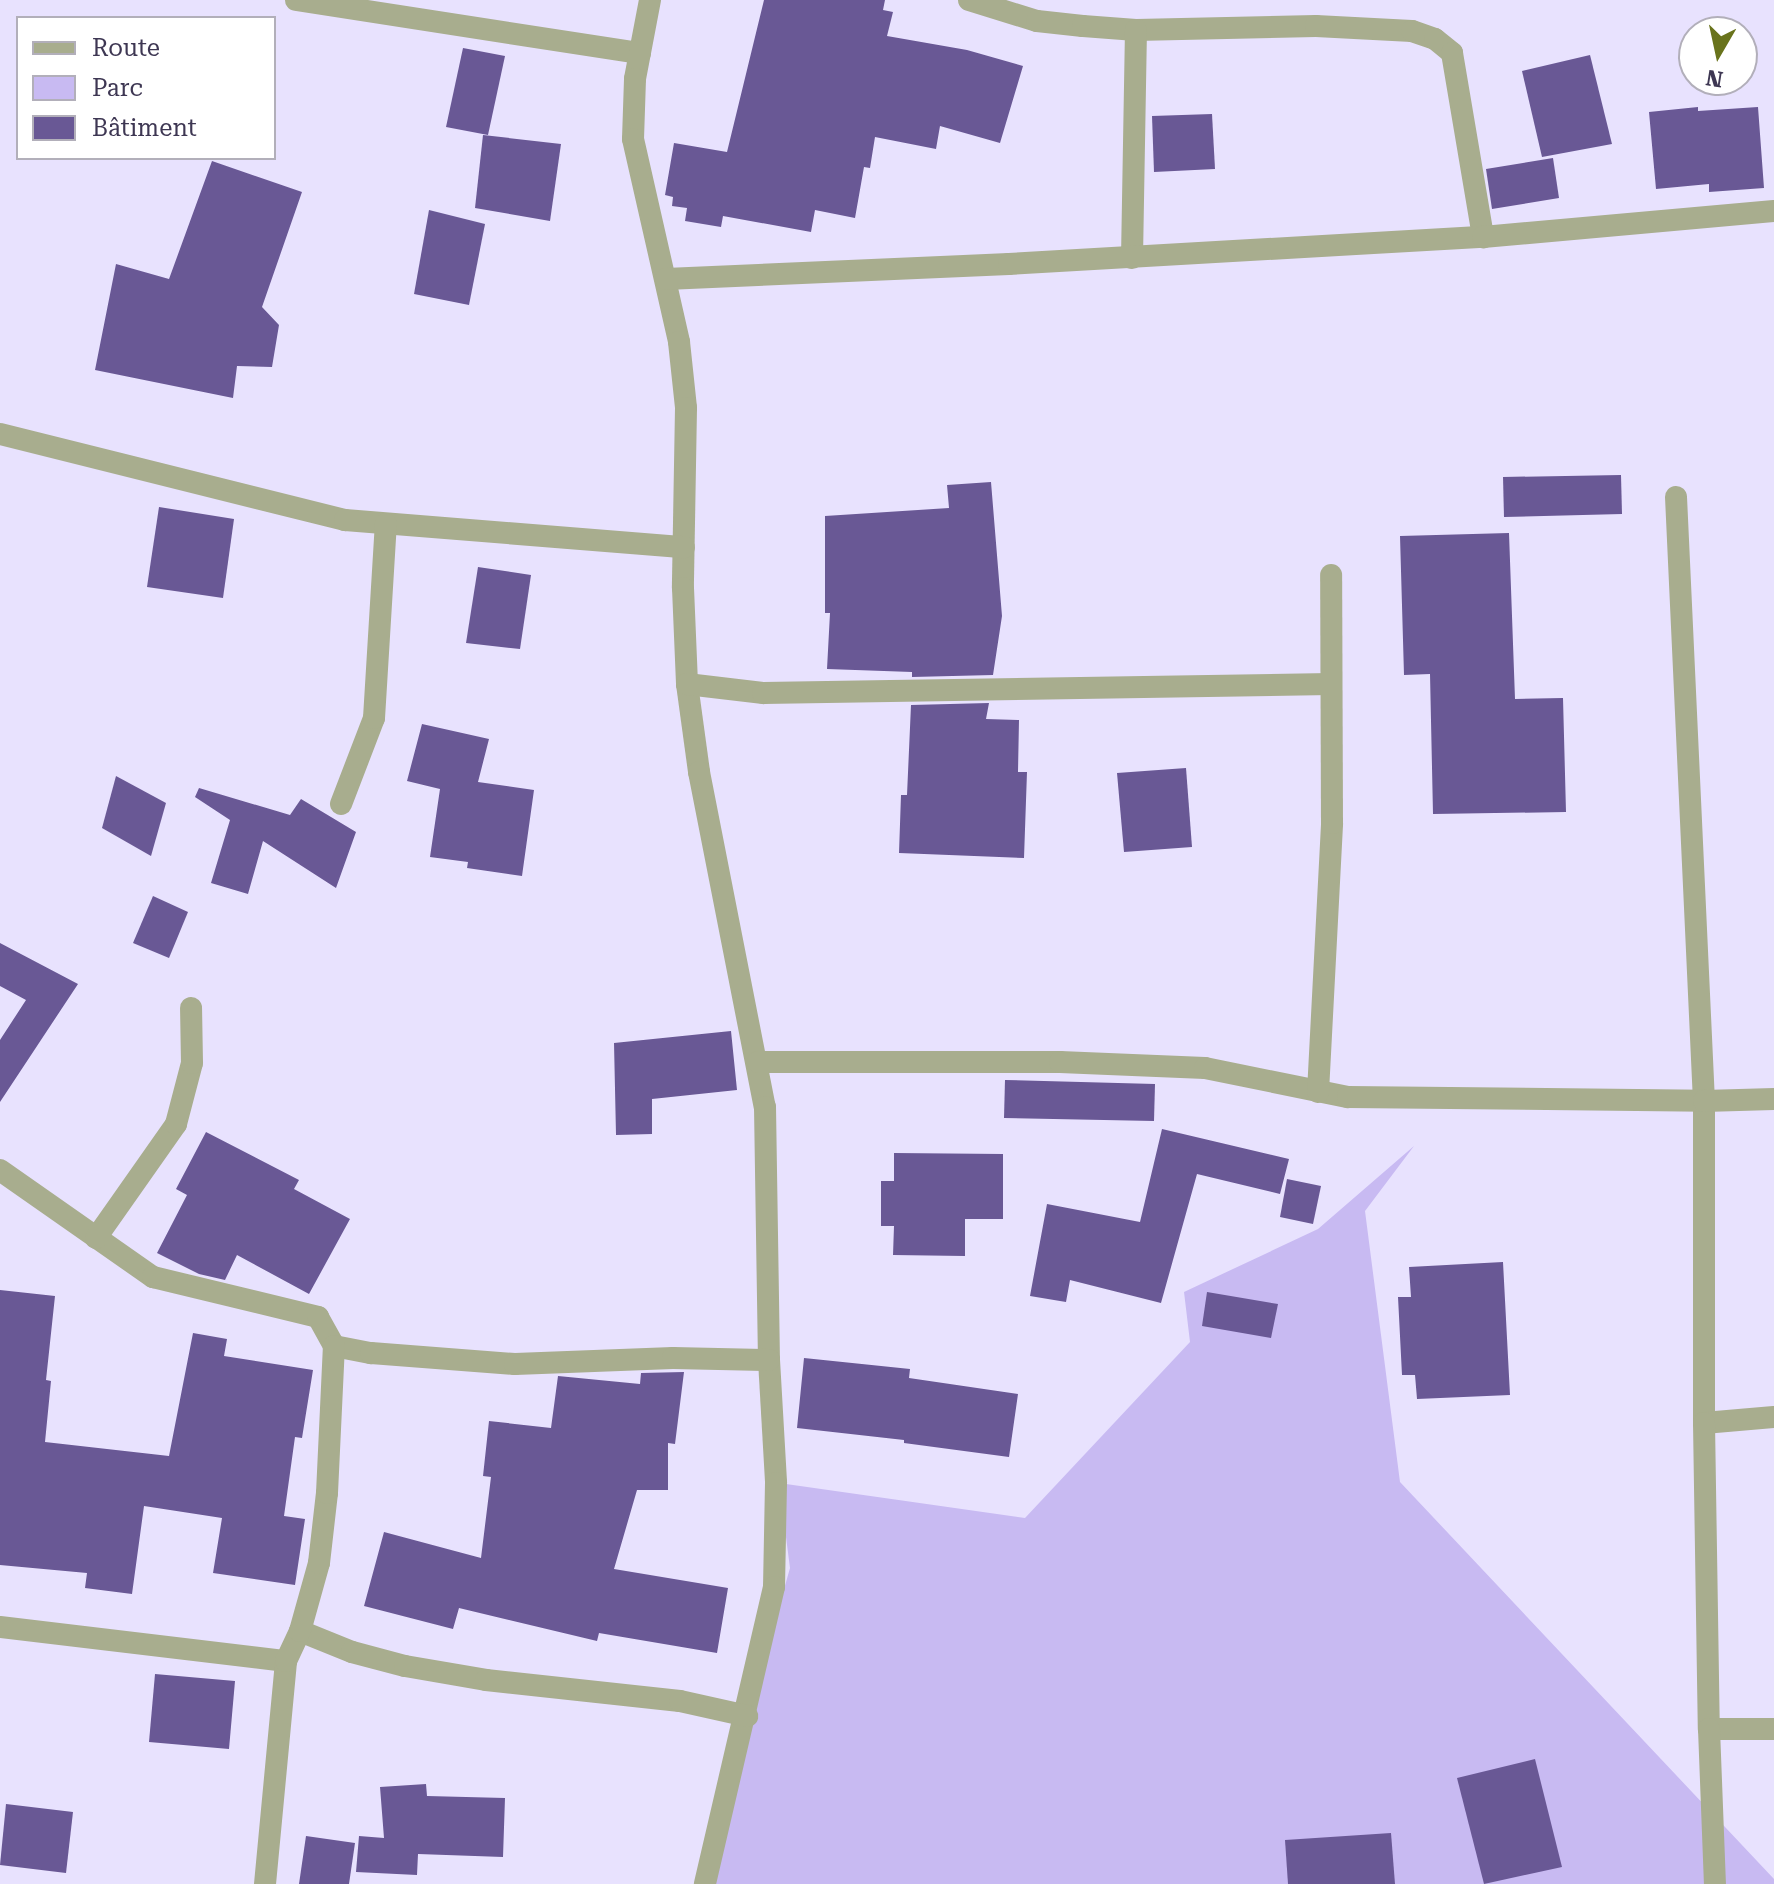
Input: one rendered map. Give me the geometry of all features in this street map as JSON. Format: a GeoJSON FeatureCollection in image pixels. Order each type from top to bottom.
{"type":"FeatureCollection","features":[{"type":"Feature","properties":{"kind":"street"},"geometry":{"type":"LineString","coordinates":[[296,0],[640,53]]}},
{"type":"Feature","properties":{"kind":"street"},"geometry":{"type":"LineString","coordinates":[[650,0],[635,79],[633,139],[666,279],[686,408],[684,547],[687,684],[699,772],[765,1107],[769,1360],[776,1483],[774,1587],[747,1716],[705,1884]]}},
{"type":"Feature","properties":{"kind":"street"},"geometry":{"type":"LineString","coordinates":[[969,0],[1037,21],[1136,30],[1316,26],[1412,31],[1435,39],[1452,53],[1483,237]]}},
{"type":"Feature","properties":{"kind":"street"},"geometry":{"type":"LineString","coordinates":[[1132,258],[1136,30]]}},
{"type":"Feature","properties":{"kind":"street"},"geometry":{"type":"LineString","coordinates":[[666,279],[1132,258],[1483,237],[1774,211]]}},
{"type":"Feature","properties":{"kind":"street"},"geometry":{"type":"LineString","coordinates":[[0,434],[345,520],[684,547]]}},
{"type":"Feature","properties":{"kind":"street"},"geometry":{"type":"LineString","coordinates":[[1676,497],[1704,1101],[1704,1423],[1715,1884]]}},
{"type":"Feature","properties":{"kind":"street"},"geometry":{"type":"LineString","coordinates":[[341,804],[374,718],[386,524]]}},
{"type":"Feature","properties":{"kind":"street"},"geometry":{"type":"LineString","coordinates":[[1318,1092],[1332,823],[1331,575]]}},
{"type":"Feature","properties":{"kind":"street"},"geometry":{"type":"LineString","coordinates":[[687,684],[763,693],[1331,684]]}},
{"type":"Feature","properties":{"kind":"street"},"geometry":{"type":"LineString","coordinates":[[96,1238],[176,1124],[192,1063],[191,1008]]}},
{"type":"Feature","properties":{"kind":"street"},"geometry":{"type":"LineString","coordinates":[[758,1062],[1060,1062],[1205,1068],[1348,1097],[1774,1099]]}},
{"type":"Feature","properties":{"kind":"street"},"geometry":{"type":"LineString","coordinates":[[0,1170],[153,1277],[318,1317],[334,1346],[327,1493],[319,1563],[300,1631],[286,1661],[265,1884]]}},
{"type":"Feature","properties":{"kind":"street"},"geometry":{"type":"LineString","coordinates":[[334,1346],[371,1353],[515,1364],[673,1358],[769,1360]]}},
{"type":"Feature","properties":{"kind":"street"},"geometry":{"type":"LineString","coordinates":[[1704,1423],[1774,1417]]}},
{"type":"Feature","properties":{"kind":"street"},"geometry":{"type":"LineString","coordinates":[[0,1627],[286,1661]]}},
{"type":"Feature","properties":{"kind":"street"},"geometry":{"type":"LineString","coordinates":[[300,1631],[352,1652],[405,1666],[486,1680],[680,1701],[747,1716]]}},
{"type":"Feature","properties":{"kind":"street"},"geometry":{"type":"LineString","coordinates":[[1709,1729],[1774,1729]]}},
{"type":"Feature","properties":{"kind":"green space"},"geometry":{"type":"Polygon","coordinates":[[[1414,1146],[1365,1211],[1400,1482],[1774,1879],[1774,1884],[705,1884],[732,1773],[790,1568],[779,1483],[1025,1518],[1190,1342],[1184,1292],[1318,1229],[1414,1146]]]}},
{"type":"Feature","properties":{"kind":"building"},"geometry":{"type":"Polygon","coordinates":[[[764,0],[885,0],[883,10],[893,12],[887,36],[967,50],[1023,66],[1000,143],[940,126],[936,149],[875,137],[870,168],[864,167],[855,218],[815,210],[811,232],[723,216],[721,227],[685,221],[687,208],[672,206],[673,197],[665,195],[674,143],[727,152],[764,0]]]}},
{"type":"Feature","properties":{"kind":"building"},"geometry":{"type":"Polygon","coordinates":[[[463,48],[505,56],[488,135],[446,127],[463,48]]]}},
{"type":"Feature","properties":{"kind":"building"},"geometry":{"type":"Polygon","coordinates":[[[1590,55],[1612,144],[1542,157],[1522,71],[1590,55]]]}},
{"type":"Feature","properties":{"kind":"building"},"geometry":{"type":"Polygon","coordinates":[[[1698,107],[1698,111],[1758,107],[1764,188],[1709,192],[1709,184],[1656,189],[1649,112],[1698,107]]]}},
{"type":"Feature","properties":{"kind":"building"},"geometry":{"type":"Polygon","coordinates":[[[1212,114],[1215,169],[1154,172],[1152,116],[1212,114]]]}},
{"type":"Feature","properties":{"kind":"building"},"geometry":{"type":"Polygon","coordinates":[[[483,135],[561,144],[550,221],[475,208],[483,135]]]}},
{"type":"Feature","properties":{"kind":"building"},"geometry":{"type":"Polygon","coordinates":[[[1553,158],[1559,198],[1492,209],[1486,169],[1553,158]]]}},
{"type":"Feature","properties":{"kind":"building"},"geometry":{"type":"Polygon","coordinates":[[[212,161],[302,192],[262,307],[279,325],[272,367],[237,366],[233,398],[95,370],[116,264],[169,279],[212,161]]]}},
{"type":"Feature","properties":{"kind":"building"},"geometry":{"type":"Polygon","coordinates":[[[429,210],[485,224],[469,305],[414,294],[429,210]]]}},
{"type":"Feature","properties":{"kind":"building"},"geometry":{"type":"Polygon","coordinates":[[[1621,475],[1622,514],[1504,517],[1503,477],[1621,475]]]}},
{"type":"Feature","properties":{"kind":"building"},"geometry":{"type":"Polygon","coordinates":[[[991,482],[1002,616],[993,675],[912,677],[912,672],[827,669],[830,613],[825,613],[825,516],[949,508],[947,485],[991,482]]]}},
{"type":"Feature","properties":{"kind":"building"},"geometry":{"type":"Polygon","coordinates":[[[159,507],[234,519],[223,598],[147,587],[159,507]]]}},
{"type":"Feature","properties":{"kind":"building"},"geometry":{"type":"Polygon","coordinates":[[[1509,533],[1515,699],[1563,698],[1566,812],[1433,814],[1430,674],[1404,675],[1400,536],[1509,533]]]}},
{"type":"Feature","properties":{"kind":"building"},"geometry":{"type":"Polygon","coordinates":[[[478,567],[531,575],[520,649],[466,643],[478,567]]]}},
{"type":"Feature","properties":{"kind":"building"},"geometry":{"type":"Polygon","coordinates":[[[989,703],[986,719],[1019,720],[1018,772],[1027,772],[1024,858],[899,853],[901,795],[907,795],[911,705],[989,703]]]}},
{"type":"Feature","properties":{"kind":"building"},"geometry":{"type":"Polygon","coordinates":[[[422,724],[489,739],[478,782],[534,790],[522,876],[467,868],[468,862],[430,857],[440,789],[407,781],[422,724]]]}},
{"type":"Feature","properties":{"kind":"building"},"geometry":{"type":"Polygon","coordinates":[[[1186,768],[1192,847],[1124,852],[1117,773],[1186,768]]]}},
{"type":"Feature","properties":{"kind":"building"},"geometry":{"type":"Polygon","coordinates":[[[116,776],[166,803],[151,856],[102,828],[116,776]]]}},
{"type":"Feature","properties":{"kind":"building"},"geometry":{"type":"Polygon","coordinates":[[[199,788],[290,815],[301,799],[356,832],[336,888],[263,841],[248,894],[211,883],[230,820],[195,797],[199,788]]]}},
{"type":"Feature","properties":{"kind":"building"},"geometry":{"type":"Polygon","coordinates":[[[153,896],[188,912],[169,958],[133,943],[153,896]]]}},
{"type":"Feature","properties":{"kind":"building"},"geometry":{"type":"Polygon","coordinates":[[[0,943],[78,984],[0,1102],[0,1040],[26,1000],[0,986],[0,943]]]}},
{"type":"Feature","properties":{"kind":"building"},"geometry":{"type":"Polygon","coordinates":[[[731,1031],[737,1090],[652,1099],[652,1134],[616,1135],[614,1043],[731,1031]]]}},
{"type":"Feature","properties":{"kind":"building"},"geometry":{"type":"Polygon","coordinates":[[[1005,1080],[1155,1084],[1154,1121],[1004,1118],[1005,1080]]]}},
{"type":"Feature","properties":{"kind":"building"},"geometry":{"type":"Polygon","coordinates":[[[1162,1129],[1289,1159],[1280,1194],[1197,1174],[1161,1303],[1070,1280],[1066,1302],[1030,1296],[1047,1204],[1140,1222],[1162,1129]]]}},
{"type":"Feature","properties":{"kind":"building"},"geometry":{"type":"Polygon","coordinates":[[[206,1132],[299,1180],[294,1189],[350,1219],[309,1294],[237,1255],[225,1280],[199,1274],[157,1253],[187,1195],[176,1189],[206,1132]]]}},
{"type":"Feature","properties":{"kind":"building"},"geometry":{"type":"Polygon","coordinates":[[[894,1153],[1003,1154],[1003,1219],[965,1219],[965,1256],[893,1255],[894,1226],[881,1226],[881,1181],[894,1181],[894,1153]]]}},
{"type":"Feature","properties":{"kind":"building"},"geometry":{"type":"Polygon","coordinates":[[[1287,1179],[1321,1186],[1313,1224],[1280,1217],[1287,1179]]]}},
{"type":"Feature","properties":{"kind":"building"},"geometry":{"type":"Polygon","coordinates":[[[1503,1262],[1510,1395],[1417,1399],[1415,1375],[1402,1375],[1398,1297],[1411,1297],[1409,1267],[1503,1262]]]}},
{"type":"Feature","properties":{"kind":"building"},"geometry":{"type":"Polygon","coordinates":[[[0,1290],[55,1296],[46,1380],[51,1381],[45,1442],[169,1456],[193,1333],[227,1339],[224,1356],[313,1370],[302,1438],[295,1437],[284,1516],[305,1519],[295,1585],[213,1573],[222,1518],[144,1506],[132,1594],[85,1588],[87,1573],[0,1565],[0,1290]]]}},
{"type":"Feature","properties":{"kind":"building"},"geometry":{"type":"Polygon","coordinates":[[[1207,1292],[1278,1304],[1271,1338],[1202,1326],[1207,1292]]]}},
{"type":"Feature","properties":{"kind":"building"},"geometry":{"type":"Polygon","coordinates":[[[804,1358],[910,1369],[909,1378],[1018,1394],[1009,1457],[904,1443],[904,1440],[797,1428],[804,1358]]]}},
{"type":"Feature","properties":{"kind":"building"},"geometry":{"type":"Polygon","coordinates":[[[684,1372],[675,1444],[668,1443],[668,1490],[637,1490],[614,1569],[728,1588],[717,1653],[599,1633],[597,1641],[459,1608],[453,1629],[364,1606],[384,1532],[481,1558],[491,1477],[483,1476],[489,1421],[551,1428],[558,1376],[640,1384],[641,1373],[684,1372]]]}},
{"type":"Feature","properties":{"kind":"building"},"geometry":{"type":"Polygon","coordinates":[[[155,1674],[235,1681],[229,1749],[149,1742],[155,1674]]]}},
{"type":"Feature","properties":{"kind":"building"},"geometry":{"type":"Polygon","coordinates":[[[1535,1759],[1562,1867],[1484,1884],[1457,1778],[1535,1759]]]}},
{"type":"Feature","properties":{"kind":"building"},"geometry":{"type":"Polygon","coordinates":[[[426,1784],[427,1796],[505,1798],[503,1857],[418,1854],[417,1875],[356,1872],[359,1836],[384,1838],[380,1787],[426,1784]]]}},
{"type":"Feature","properties":{"kind":"building"},"geometry":{"type":"Polygon","coordinates":[[[6,1804],[73,1812],[66,1873],[0,1865],[6,1804]]]}},
{"type":"Feature","properties":{"kind":"building"},"geometry":{"type":"Polygon","coordinates":[[[1391,1833],[1395,1884],[1288,1884],[1285,1840],[1391,1833]]]}},
{"type":"Feature","properties":{"kind":"building"},"geometry":{"type":"Polygon","coordinates":[[[306,1836],[355,1843],[349,1884],[299,1884],[306,1836]]]}}]}
